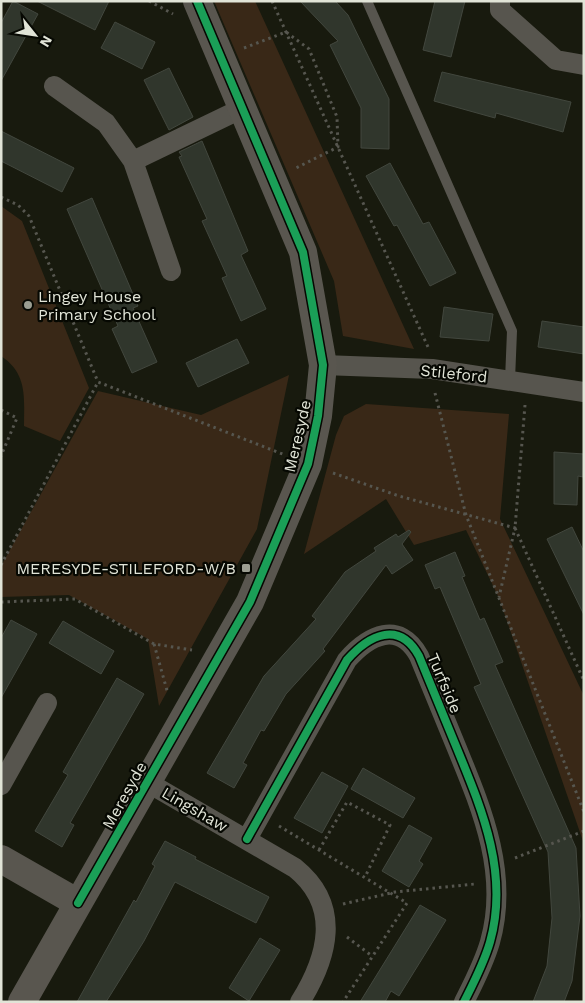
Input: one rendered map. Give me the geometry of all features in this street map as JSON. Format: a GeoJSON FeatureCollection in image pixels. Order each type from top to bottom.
{"type":"FeatureCollection","features":[{"type":"Feature","properties":{"kind":"street","name":"Meresyde"},"geometry":{"type":"LineString","coordinates":[[22,1002],[250,602],[308,464],[318,416],[323,365],[304,252],[197,1]]}},
{"type":"Feature","properties":{"kind":"street"},"geometry":{"type":"LineString","coordinates":[[500,1],[500,10],[556,60],[584,66]]}},
{"type":"Feature","properties":{"kind":"street"},"geometry":{"type":"LineString","coordinates":[[54,86],[106,123],[133,161],[171,271]]}},
{"type":"Feature","properties":{"kind":"street"},"geometry":{"type":"LineString","coordinates":[[133,161],[243,108]]}},
{"type":"Feature","properties":{"kind":"street","name":"Stileford"},"geometry":{"type":"LineString","coordinates":[[323,365],[432,369],[584,392]]}},
{"type":"Feature","properties":{"kind":"street","name":"Turfside"},"geometry":{"type":"LineString","coordinates":[[247,839],[347,660],[359,647],[370,639],[394,634],[406,639],[419,656],[483,813],[495,866],[496,891],[490,942],[464,1002]]}},
{"type":"Feature","properties":{"kind":"street"},"geometry":{"type":"LineString","coordinates":[[1,785],[47,703]]}},
{"type":"Feature","properties":{"kind":"street","name":"Lingshaw"},"geometry":{"type":"LineString","coordinates":[[147,782],[247,839],[305,876],[318,895],[323,908],[326,938],[324,953],[318,970],[300,1002]]}},
{"type":"Feature","properties":{"kind":"street"},"geometry":{"type":"LineString","coordinates":[[1,859],[78,903]]}},
{"type":"Feature","properties":{"kind":"lane"},"geometry":{"type":"LineString","coordinates":[[367,1],[512,330],[518,381]]}},
{"type":"Feature","properties":{"kind":"path"},"geometry":{"type":"LineString","coordinates":[[272,1],[429,350],[436,400],[466,515],[584,812]]}},
{"type":"Feature","properties":{"kind":"path"},"geometry":{"type":"LineString","coordinates":[[221,58],[286,32]]}},
{"type":"Feature","properties":{"kind":"path"},"geometry":{"type":"LineString","coordinates":[[286,32],[308,49],[337,117],[338,147]]}},
{"type":"Feature","properties":{"kind":"path"},"geometry":{"type":"LineString","coordinates":[[273,180],[338,147]]}},
{"type":"Feature","properties":{"kind":"path"},"geometry":{"type":"LineString","coordinates":[[1,197],[18,205],[29,216],[98,382],[308,464],[399,496],[515,528]]}},
{"type":"Feature","properties":{"kind":"path"},"geometry":{"type":"LineString","coordinates":[[499,598],[515,528],[518,381]]}},
{"type":"Feature","properties":{"kind":"path"},"geometry":{"type":"LineString","coordinates":[[1,565],[98,382]]}},
{"type":"Feature","properties":{"kind":"path"},"geometry":{"type":"LineString","coordinates":[[1,410],[17,418],[1,456]]}},
{"type":"Feature","properties":{"kind":"path"},"geometry":{"type":"LineString","coordinates":[[515,528],[584,682]]}},
{"type":"Feature","properties":{"kind":"path"},"geometry":{"type":"LineString","coordinates":[[1,602],[75,599],[154,644],[220,654]]}},
{"type":"Feature","properties":{"kind":"path"},"geometry":{"type":"LineString","coordinates":[[154,644],[178,728]]}},
{"type":"Feature","properties":{"kind":"path"},"geometry":{"type":"LineString","coordinates":[[319,850],[348,802],[390,825],[365,877]]}},
{"type":"Feature","properties":{"kind":"path"},"geometry":{"type":"LineString","coordinates":[[260,815],[407,903],[342,1002]]}},
{"type":"Feature","properties":{"kind":"path"},"geometry":{"type":"LineString","coordinates":[[323,908],[392,893],[484,883],[495,866],[584,831]]}},
{"type":"Feature","properties":{"kind":"shaded area"},"geometry":{"type":"Polygon","coordinates":[[[214,1],[255,1],[414,349],[343,336],[334,281],[214,1]]]}},
{"type":"Feature","properties":{"kind":"shaded area","name":"Lingey House Primary School"},"geometry":{"type":"Polygon","coordinates":[[[1,206],[22,221],[89,388],[60,441],[24,426],[23,387],[16,371],[1,356],[1,206]]]}},
{"type":"Feature","properties":{"kind":"shaded area"},"geometry":{"type":"Polygon","coordinates":[[[289,375],[257,529],[159,706],[148,639],[69,595],[1,597],[1,566],[98,391],[201,415],[289,375]]]}},
{"type":"Feature","properties":{"kind":"shaded area"},"geometry":{"type":"Polygon","coordinates":[[[366,404],[509,414],[500,519],[584,696],[584,844],[499,598],[466,530],[414,545],[386,499],[304,554],[336,435],[344,416],[366,404]]]}},
{"type":"Feature","properties":{"kind":"building"},"geometry":{"type":"Polygon","coordinates":[[[13,1],[38,14],[1,81],[1,23],[13,1]]]}},
{"type":"Feature","properties":{"kind":"building"},"geometry":{"type":"Polygon","coordinates":[[[37,1],[109,1],[95,30],[37,1]]]}},
{"type":"Feature","properties":{"kind":"building"},"geometry":{"type":"Polygon","coordinates":[[[300,1],[335,1],[348,15],[389,99],[389,149],[361,148],[361,108],[330,45],[338,41],[300,1]]]}},
{"type":"Feature","properties":{"kind":"building"},"geometry":{"type":"Polygon","coordinates":[[[435,1],[465,1],[451,57],[423,50],[435,1]]]}},
{"type":"Feature","properties":{"kind":"building"},"geometry":{"type":"Polygon","coordinates":[[[115,22],[155,42],[142,69],[101,48],[115,22]]]}},
{"type":"Feature","properties":{"kind":"building"},"geometry":{"type":"Polygon","coordinates":[[[169,68],[193,117],[169,130],[144,80],[169,68]]]}},
{"type":"Feature","properties":{"kind":"building"},"geometry":{"type":"Polygon","coordinates":[[[442,72],[571,102],[563,132],[496,113],[495,118],[434,101],[442,72]]]}},
{"type":"Feature","properties":{"kind":"building"},"geometry":{"type":"Polygon","coordinates":[[[1,131],[74,168],[62,192],[1,161],[1,131]]]}},
{"type":"Feature","properties":{"kind":"building"},"geometry":{"type":"Polygon","coordinates":[[[202,141],[248,251],[241,255],[266,309],[241,321],[222,278],[227,276],[202,221],[207,219],[179,157],[182,156],[179,152],[202,141]]]}},
{"type":"Feature","properties":{"kind":"building"},"geometry":{"type":"Polygon","coordinates":[[[390,163],[423,224],[429,222],[456,273],[430,286],[397,225],[394,226],[366,176],[390,163]]]}},
{"type":"Feature","properties":{"kind":"building"},"geometry":{"type":"Polygon","coordinates":[[[92,198],[138,306],[133,308],[157,362],[132,373],[112,329],[118,326],[67,209],[92,198]]]}},
{"type":"Feature","properties":{"kind":"building"},"geometry":{"type":"Polygon","coordinates":[[[444,307],[493,314],[489,341],[440,337],[444,307]]]}},
{"type":"Feature","properties":{"kind":"building"},"geometry":{"type":"Polygon","coordinates":[[[542,321],[584,327],[584,354],[538,347],[542,321]]]}},
{"type":"Feature","properties":{"kind":"building"},"geometry":{"type":"Polygon","coordinates":[[[237,339],[249,363],[198,387],[186,363],[237,339]]]}},
{"type":"Feature","properties":{"kind":"building"},"geometry":{"type":"Polygon","coordinates":[[[554,452],[584,454],[583,477],[578,476],[577,505],[554,504],[554,452]]]}},
{"type":"Feature","properties":{"kind":"building"},"geometry":{"type":"Polygon","coordinates":[[[572,527],[584,552],[584,615],[547,539],[572,527]]]}},
{"type":"Feature","properties":{"kind":"building"},"geometry":{"type":"Polygon","coordinates":[[[409,530],[411,532],[402,544],[413,560],[392,574],[386,565],[323,649],[325,651],[286,694],[264,731],[261,730],[243,763],[247,765],[234,788],[207,773],[264,676],[316,619],[312,616],[345,572],[376,551],[374,548],[396,534],[398,537],[409,530]]]}},
{"type":"Feature","properties":{"kind":"building"},"geometry":{"type":"Polygon","coordinates":[[[455,552],[465,576],[462,577],[480,620],[484,618],[503,662],[495,665],[576,848],[580,916],[572,981],[564,1002],[533,1002],[547,966],[552,918],[548,852],[474,687],[481,684],[440,587],[435,589],[425,565],[455,552]]]}},
{"type":"Feature","properties":{"kind":"building"},"geometry":{"type":"Polygon","coordinates":[[[11,620],[37,634],[1,698],[1,638],[11,620]]]}},
{"type":"Feature","properties":{"kind":"building"},"geometry":{"type":"Polygon","coordinates":[[[63,621],[114,651],[101,674],[49,643],[63,621]]]}},
{"type":"Feature","properties":{"kind":"building"},"geometry":{"type":"Polygon","coordinates":[[[117,678],[144,694],[70,823],[74,825],[62,847],[35,831],[68,775],[63,772],[117,678]]]}},
{"type":"Feature","properties":{"kind":"building"},"geometry":{"type":"Polygon","coordinates":[[[363,768],[415,798],[403,818],[351,789],[363,768]]]}},
{"type":"Feature","properties":{"kind":"building"},"geometry":{"type":"Polygon","coordinates":[[[322,772],[348,786],[322,833],[294,818],[322,772]]]}},
{"type":"Feature","properties":{"kind":"building"},"geometry":{"type":"Polygon","coordinates":[[[409,825],[432,838],[419,861],[423,864],[409,887],[382,871],[409,825]]]}},
{"type":"Feature","properties":{"kind":"building"},"geometry":{"type":"Polygon","coordinates":[[[165,841],[196,857],[195,859],[269,897],[256,923],[175,882],[144,941],[106,1002],[77,1002],[134,900],[136,902],[155,866],[152,864],[165,841]]]}},
{"type":"Feature","properties":{"kind":"building"},"geometry":{"type":"Polygon","coordinates":[[[420,905],[446,920],[435,938],[399,996],[391,991],[385,1002],[360,1002],[420,905]]]}},
{"type":"Feature","properties":{"kind":"building"},"geometry":{"type":"Polygon","coordinates":[[[260,938],[280,950],[249,1001],[229,988],[260,938]]]}},
{"type":"Feature","properties":{"kind":"cycle path"},"geometry":{"type":"LineString","coordinates":[[78,903],[250,602],[308,464],[318,416],[323,365],[303,252],[197,1]]}},
{"type":"Feature","properties":{"kind":"cycle path"},"geometry":{"type":"LineString","coordinates":[[247,839],[347,660],[374,638],[384,635],[402,638],[411,645],[419,656],[467,774],[484,821],[495,868],[497,892],[490,942],[482,965],[464,1002]]}},
{"type":"Feature","properties":{"kind":"place","name":"Lingey House Primary School"},"geometry":{"type":"Point","coordinates":[28,305]}},
{"type":"Feature","properties":{"kind":"place","name":"MERESYDE-STILEFORD-W/B"},"geometry":{"type":"Point","coordinates":[246,568]}}]}
